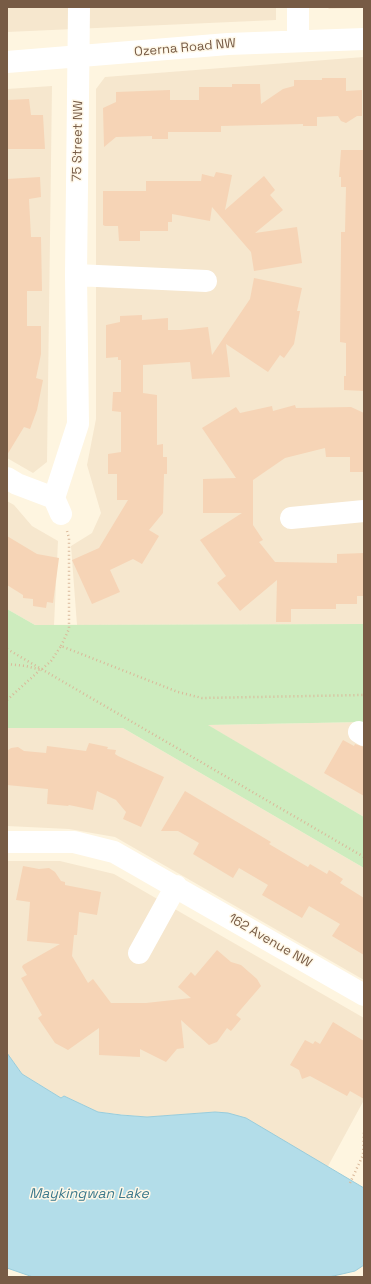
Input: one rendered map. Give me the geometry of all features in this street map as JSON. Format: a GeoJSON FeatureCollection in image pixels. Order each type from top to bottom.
{"type":"FeatureCollection","features":[{"type":"Feature","properties":{"kind":"street","name":"75 Street NW"},"geometry":{"type":"LineString","coordinates":[[57,506],[78,424],[76,275],[79,7]]}},
{"type":"Feature","properties":{"kind":"street"},"geometry":{"type":"LineString","coordinates":[[298,7],[298,41]]}},
{"type":"Feature","properties":{"kind":"street","name":"Ozerna Road NW"},"geometry":{"type":"LineString","coordinates":[[7,62],[228,44],[364,39]]}},
{"type":"Feature","properties":{"kind":"street"},"geometry":{"type":"LineString","coordinates":[[76,275],[206,281]]}},
{"type":"Feature","properties":{"kind":"street"},"geometry":{"type":"LineString","coordinates":[[7,478],[57,506]]}},
{"type":"Feature","properties":{"kind":"street"},"geometry":{"type":"LineString","coordinates":[[291,518],[364,511]]}},
{"type":"Feature","properties":{"kind":"street","name":"162 Avenue NW"},"geometry":{"type":"LineString","coordinates":[[7,842],[74,842],[114,852],[176,886],[364,995]]}},
{"type":"Feature","properties":{"kind":"street"},"geometry":{"type":"LineString","coordinates":[[139,953],[176,886]]}},
{"type":"Feature","properties":{"kind":"path"},"geometry":{"type":"LineString","coordinates":[[7,700],[51,661],[61,646],[69,629],[69,538],[57,506]]}},
{"type":"Feature","properties":{"kind":"path"},"geometry":{"type":"LineString","coordinates":[[61,646],[178,692],[202,698],[364,695]]}},
{"type":"Feature","properties":{"kind":"path"},"geometry":{"type":"LineString","coordinates":[[7,648],[41,670],[364,857]]}},
{"type":"Feature","properties":{"kind":"path"},"geometry":{"type":"LineString","coordinates":[[7,664],[26,666],[41,670]]}},
{"type":"Feature","properties":{"kind":"path"},"geometry":{"type":"LineString","coordinates":[[350,1183],[363,1155],[364,1130]]}},
{"type":"Feature","properties":{"kind":"shaded area"},"geometry":{"type":"Polygon","coordinates":[[[7,7],[276,7],[276,20],[7,32],[7,7]]]}},
{"type":"Feature","properties":{"kind":"shaded area"},"geometry":{"type":"Polygon","coordinates":[[[327,7],[364,7],[364,8],[329,9],[327,7]]]}},
{"type":"Feature","properties":{"kind":"shaded area"},"geometry":{"type":"Polygon","coordinates":[[[364,57],[364,624],[77,625],[71,546],[92,533],[101,513],[87,465],[96,419],[96,89],[105,77],[364,57]]]}},
{"type":"Feature","properties":{"kind":"shaded area"},"geometry":{"type":"Polygon","coordinates":[[[52,86],[47,462],[33,473],[7,458],[7,89],[52,86]]]}},
{"type":"Feature","properties":{"kind":"shaded area"},"geometry":{"type":"Polygon","coordinates":[[[7,501],[14,505],[32,526],[58,541],[54,625],[35,625],[7,609],[7,501]]]}},
{"type":"Feature","properties":{"kind":"shaded area"},"geometry":{"type":"Polygon","coordinates":[[[364,722],[364,817],[207,725],[364,722]]]}},
{"type":"Feature","properties":{"kind":"shaded area"},"geometry":{"type":"Polygon","coordinates":[[[7,728],[123,728],[364,868],[364,980],[115,837],[69,829],[7,826],[7,728]]]}},
{"type":"Feature","properties":{"kind":"shaded area"},"geometry":{"type":"Polygon","coordinates":[[[7,861],[60,861],[114,874],[364,1018],[364,1100],[327,1168],[246,1118],[215,1112],[147,1117],[98,1112],[64,1096],[61,1098],[22,1074],[7,1053],[7,861]]]}},
{"type":"Feature","properties":{"kind":"green space"},"geometry":{"type":"Polygon","coordinates":[[[7,609],[35,625],[364,624],[364,722],[208,725],[364,817],[364,868],[123,728],[7,728],[7,609]]]}},
{"type":"Feature","properties":{"kind":"water","name":"Maykingwan Lake"},"geometry":{"type":"Polygon","coordinates":[[[7,1053],[22,1074],[61,1098],[64,1096],[98,1112],[147,1117],[215,1112],[228,1113],[246,1118],[364,1188],[364,1265],[355,1271],[329,1277],[33,1277],[7,1268],[7,1053]]]}},
{"type":"Feature","properties":{"kind":"building"},"geometry":{"type":"Polygon","coordinates":[[[322,78],[346,78],[346,91],[362,90],[362,116],[357,116],[346,123],[341,121],[338,116],[317,117],[317,126],[303,126],[303,124],[221,126],[221,132],[168,132],[168,139],[152,139],[152,136],[116,137],[104,147],[103,108],[116,102],[116,92],[170,90],[170,100],[199,100],[199,87],[232,87],[232,84],[260,84],[261,104],[283,89],[294,86],[294,80],[322,80],[322,78]]]}},
{"type":"Feature","properties":{"kind":"building"},"geometry":{"type":"Polygon","coordinates":[[[29,99],[31,115],[43,115],[45,149],[7,149],[7,100],[29,99]]]}},
{"type":"Feature","properties":{"kind":"building"},"geometry":{"type":"Polygon","coordinates":[[[341,150],[364,150],[364,391],[344,390],[344,376],[346,376],[346,343],[340,342],[341,232],[345,232],[346,187],[341,187],[341,177],[339,177],[341,150]]]}},
{"type":"Feature","properties":{"kind":"building"},"geometry":{"type":"Polygon","coordinates":[[[216,172],[232,175],[225,210],[264,176],[275,190],[270,195],[283,210],[255,233],[297,227],[302,263],[254,271],[251,252],[212,207],[210,221],[172,214],[172,222],[168,222],[168,231],[140,231],[140,241],[119,241],[118,226],[103,225],[103,191],[146,191],[146,181],[201,181],[202,174],[214,177],[216,172]]]}},
{"type":"Feature","properties":{"kind":"building"},"geometry":{"type":"Polygon","coordinates":[[[40,177],[41,197],[29,199],[31,237],[41,237],[42,291],[27,291],[27,326],[41,326],[41,354],[36,378],[43,380],[37,410],[30,429],[24,427],[7,455],[7,179],[40,177]]]}},
{"type":"Feature","properties":{"kind":"building"},"geometry":{"type":"Polygon","coordinates":[[[254,278],[302,288],[297,311],[300,311],[294,344],[284,358],[280,355],[268,372],[226,344],[230,377],[192,379],[190,362],[143,365],[143,393],[157,395],[157,445],[163,444],[163,457],[167,457],[167,474],[164,474],[163,513],[149,530],[159,536],[142,564],[133,559],[110,570],[120,592],[92,604],[72,560],[99,548],[128,500],[117,500],[117,474],[108,474],[108,454],[121,452],[121,412],[112,411],[113,392],[121,392],[121,360],[118,360],[118,357],[106,358],[106,325],[120,322],[120,316],[142,315],[142,320],[168,318],[168,330],[208,327],[212,355],[250,299],[254,278]]]}},
{"type":"Feature","properties":{"kind":"building"},"geometry":{"type":"Polygon","coordinates":[[[295,405],[296,408],[351,407],[364,413],[364,472],[350,472],[350,457],[326,457],[325,448],[285,458],[253,480],[253,525],[263,540],[259,542],[275,562],[337,563],[337,554],[364,553],[364,596],[357,596],[357,604],[336,604],[336,609],[291,609],[291,622],[276,622],[277,580],[240,611],[217,583],[226,576],[200,540],[242,513],[203,513],[203,479],[236,478],[202,428],[236,407],[240,413],[272,406],[273,411],[295,405]]]}},
{"type":"Feature","properties":{"kind":"building"},"geometry":{"type":"Polygon","coordinates":[[[7,536],[37,554],[59,558],[53,603],[47,602],[46,608],[33,606],[33,599],[23,598],[23,595],[7,585],[7,536]]]}},
{"type":"Feature","properties":{"kind":"building"},"geometry":{"type":"Polygon","coordinates":[[[343,740],[354,746],[355,744],[364,747],[364,796],[324,773],[343,740]]]}},
{"type":"Feature","properties":{"kind":"building"},"geometry":{"type":"Polygon","coordinates":[[[89,743],[108,747],[107,749],[116,750],[115,754],[118,756],[164,777],[141,827],[123,819],[126,812],[116,800],[97,791],[93,810],[69,805],[47,804],[48,789],[7,785],[7,751],[11,748],[18,747],[24,751],[46,753],[47,746],[86,751],[89,743]]]}},
{"type":"Feature","properties":{"kind":"building"},"geometry":{"type":"Polygon","coordinates":[[[185,791],[271,842],[269,844],[308,867],[310,864],[327,874],[329,870],[343,879],[340,883],[364,898],[364,955],[332,936],[340,924],[309,906],[302,918],[262,895],[268,885],[239,868],[233,878],[193,854],[199,843],[178,831],[161,831],[185,791]]]}},
{"type":"Feature","properties":{"kind":"building"},"geometry":{"type":"Polygon","coordinates":[[[23,866],[39,869],[49,868],[55,872],[61,881],[65,882],[65,885],[101,892],[97,915],[79,912],[77,935],[74,935],[72,956],[88,983],[93,979],[111,1003],[146,1003],[191,998],[178,987],[191,972],[195,976],[217,950],[231,962],[241,965],[257,979],[261,986],[236,1015],[241,1019],[231,1031],[227,1028],[217,1042],[209,1045],[181,1020],[184,1048],[177,1049],[166,1062],[140,1049],[140,1057],[99,1055],[99,1028],[68,1050],[55,1043],[38,1018],[42,1015],[21,978],[27,975],[22,967],[23,965],[60,944],[27,941],[30,902],[16,900],[23,866]]]}},
{"type":"Feature","properties":{"kind":"building"},"geometry":{"type":"Polygon","coordinates":[[[333,1022],[364,1041],[364,1099],[350,1091],[347,1096],[310,1076],[302,1079],[299,1070],[290,1065],[305,1040],[313,1044],[315,1041],[320,1044],[333,1022]]]}}]}
